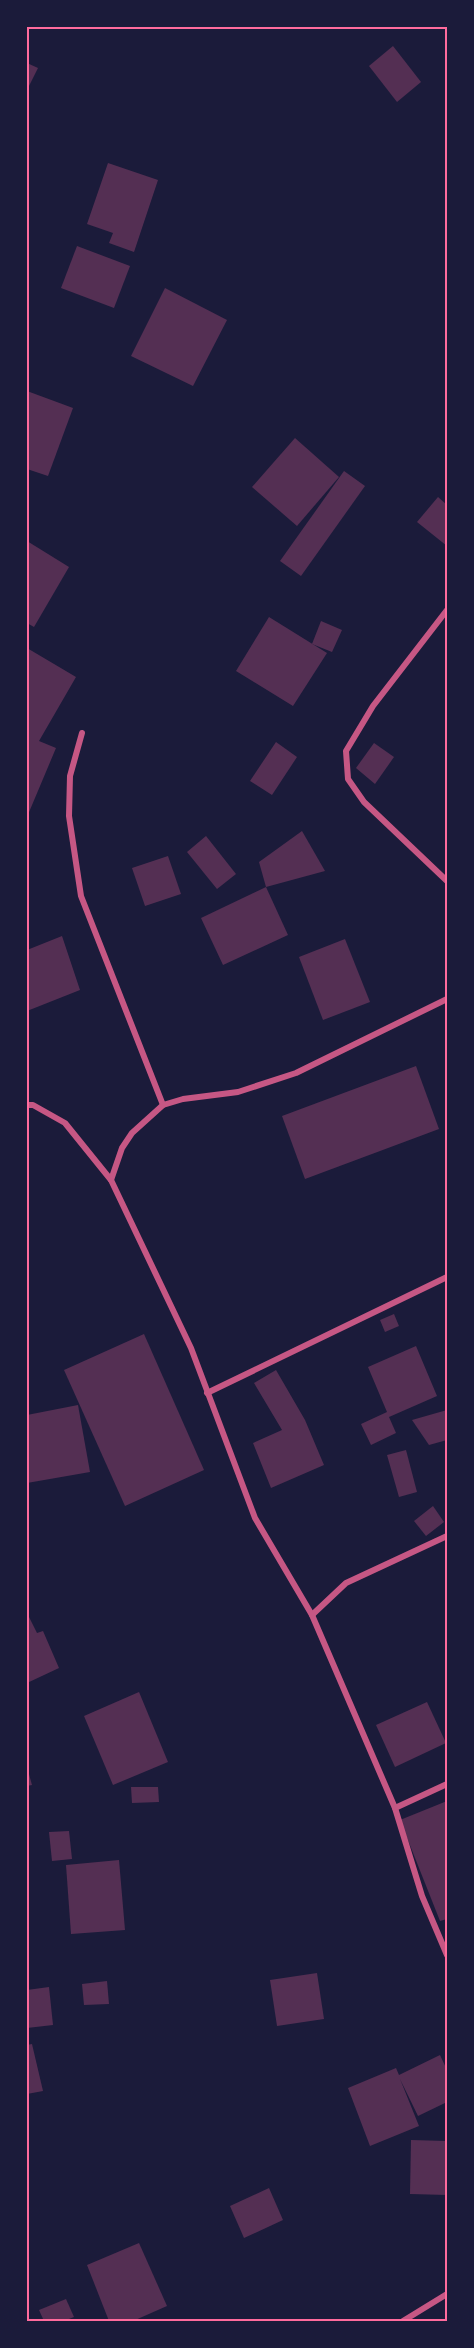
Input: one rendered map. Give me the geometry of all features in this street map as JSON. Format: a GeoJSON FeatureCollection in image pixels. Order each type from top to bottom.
{"type":"FeatureCollection","features":[{"type":"Feature","properties":{"kind":"street"},"geometry":{"type":"LineString","coordinates":[[447,610],[373,706],[346,751],[348,779],[364,802],[447,881]]}},
{"type":"Feature","properties":{"kind":"street"},"geometry":{"type":"LineString","coordinates":[[82,733],[70,776],[69,816],[81,896],[163,1105]]}},
{"type":"Feature","properties":{"kind":"street"},"geometry":{"type":"LineString","coordinates":[[111,1180],[122,1148],[132,1133],[163,1105],[183,1099],[238,1092],[296,1074],[447,999]]}},
{"type":"Feature","properties":{"kind":"street"},"geometry":{"type":"LineString","coordinates":[[27,1105],[33,1105],[65,1123],[111,1180],[190,1348],[255,1518],[312,1615],[395,1808],[422,1896],[447,1955]]}},
{"type":"Feature","properties":{"kind":"street"},"geometry":{"type":"LineString","coordinates":[[207,1393],[447,1277]]}},
{"type":"Feature","properties":{"kind":"street"},"geometry":{"type":"LineString","coordinates":[[312,1615],[346,1583],[447,1536]]}},
{"type":"Feature","properties":{"kind":"street"},"geometry":{"type":"LineString","coordinates":[[395,1808],[447,1784]]}},
{"type":"Feature","properties":{"kind":"street"},"geometry":{"type":"LineString","coordinates":[[403,2321],[447,2294]]}},
{"type":"Feature","properties":{"kind":"building"},"geometry":{"type":"Polygon","coordinates":[[[393,46],[421,82],[397,102],[369,66],[393,46]]]}},
{"type":"Feature","properties":{"kind":"building"},"geometry":{"type":"Polygon","coordinates":[[[27,63],[38,68],[27,90],[27,63]]]}},
{"type":"Feature","properties":{"kind":"building"},"geometry":{"type":"Polygon","coordinates":[[[108,163],[158,180],[134,252],[109,243],[113,233],[87,224],[108,163]]]}},
{"type":"Feature","properties":{"kind":"building"},"geometry":{"type":"Polygon","coordinates":[[[77,246],[130,266],[114,308],[61,288],[77,246]]]}},
{"type":"Feature","properties":{"kind":"building"},"geometry":{"type":"Polygon","coordinates":[[[165,288],[227,320],[193,386],[131,356],[165,288]]]}},
{"type":"Feature","properties":{"kind":"building"},"geometry":{"type":"Polygon","coordinates":[[[27,391],[73,408],[48,476],[27,469],[27,391]]]}},
{"type":"Feature","properties":{"kind":"building"},"geometry":{"type":"Polygon","coordinates":[[[295,438],[339,477],[297,526],[252,487],[295,438]]]}},
{"type":"Feature","properties":{"kind":"building"},"geometry":{"type":"Polygon","coordinates":[[[344,471],[365,486],[301,576],[280,561],[344,471]]]}},
{"type":"Feature","properties":{"kind":"building"},"geometry":{"type":"Polygon","coordinates":[[[438,497],[447,505],[447,546],[417,522],[438,497]]]}},
{"type":"Feature","properties":{"kind":"building"},"geometry":{"type":"Polygon","coordinates":[[[27,541],[69,567],[34,627],[27,623],[27,541]]]}},
{"type":"Feature","properties":{"kind":"building"},"geometry":{"type":"Polygon","coordinates":[[[269,617],[327,653],[293,706],[236,671],[269,617]]]}},
{"type":"Feature","properties":{"kind":"building"},"geometry":{"type":"Polygon","coordinates":[[[321,621],[342,630],[332,652],[312,644],[321,621]]]}},
{"type":"Feature","properties":{"kind":"building"},"geometry":{"type":"Polygon","coordinates":[[[27,648],[76,677],[39,741],[56,748],[27,817],[27,648]]]}},
{"type":"Feature","properties":{"kind":"building"},"geometry":{"type":"Polygon","coordinates":[[[276,742],[297,757],[272,795],[250,781],[276,742]]]}},
{"type":"Feature","properties":{"kind":"building"},"geometry":{"type":"Polygon","coordinates":[[[374,743],[394,757],[375,784],[356,768],[374,743]]]}},
{"type":"Feature","properties":{"kind":"building"},"geometry":{"type":"Polygon","coordinates":[[[302,831],[325,871],[266,887],[259,862],[302,831]]]}},
{"type":"Feature","properties":{"kind":"building"},"geometry":{"type":"Polygon","coordinates":[[[206,836],[236,874],[217,889],[187,852],[206,836]]]}},
{"type":"Feature","properties":{"kind":"building"},"geometry":{"type":"Polygon","coordinates":[[[168,856],[181,894],[145,906],[132,868],[168,856]]]}},
{"type":"Feature","properties":{"kind":"building"},"geometry":{"type":"Polygon","coordinates":[[[266,887],[288,935],[223,965],[201,918],[266,887]]]}},
{"type":"Feature","properties":{"kind":"building"},"geometry":{"type":"Polygon","coordinates":[[[62,936],[80,990],[27,1011],[27,950],[62,936]]]}},
{"type":"Feature","properties":{"kind":"building"},"geometry":{"type":"Polygon","coordinates":[[[345,939],[370,1002],[323,1020],[299,957],[345,939]]]}},
{"type":"Feature","properties":{"kind":"building"},"geometry":{"type":"Polygon","coordinates":[[[416,1066],[439,1129],[305,1179],[282,1116],[416,1066]]]}},
{"type":"Feature","properties":{"kind":"building"},"geometry":{"type":"Polygon","coordinates":[[[394,1314],[399,1326],[385,1332],[380,1320],[394,1314]]]}},
{"type":"Feature","properties":{"kind":"building"},"geometry":{"type":"Polygon","coordinates":[[[144,1334],[204,1470],[125,1506],[64,1370],[144,1334]]]}},
{"type":"Feature","properties":{"kind":"building"},"geometry":{"type":"Polygon","coordinates":[[[416,1346],[437,1396],[389,1417],[396,1433],[371,1445],[361,1424],[387,1412],[368,1367],[416,1346]]]}},
{"type":"Feature","properties":{"kind":"building"},"geometry":{"type":"Polygon","coordinates":[[[276,1370],[305,1420],[324,1465],[271,1488],[253,1443],[282,1430],[254,1383],[276,1370]]]}},
{"type":"Feature","properties":{"kind":"building"},"geometry":{"type":"Polygon","coordinates":[[[78,1405],[90,1472],[27,1483],[27,1415],[78,1405]]]}},
{"type":"Feature","properties":{"kind":"building"},"geometry":{"type":"Polygon","coordinates":[[[447,1410],[447,1440],[429,1445],[412,1420],[447,1410]]]}},
{"type":"Feature","properties":{"kind":"building"},"geometry":{"type":"Polygon","coordinates":[[[406,1450],[417,1492],[399,1497],[387,1455],[406,1450]]]}},
{"type":"Feature","properties":{"kind":"building"},"geometry":{"type":"Polygon","coordinates":[[[433,1506],[444,1522],[426,1536],[414,1521],[433,1506]]]}},
{"type":"Feature","properties":{"kind":"building"},"geometry":{"type":"Polygon","coordinates":[[[27,1613],[37,1633],[43,1631],[59,1668],[27,1683],[27,1613]]]}},
{"type":"Feature","properties":{"kind":"building"},"geometry":{"type":"Polygon","coordinates":[[[139,1692],[168,1762],[113,1785],[84,1716],[139,1692]]]}},
{"type":"Feature","properties":{"kind":"building"},"geometry":{"type":"Polygon","coordinates":[[[427,1702],[446,1743],[395,1767],[376,1725],[427,1702]]]}},
{"type":"Feature","properties":{"kind":"building"},"geometry":{"type":"Polygon","coordinates":[[[27,1767],[32,1785],[27,1786],[27,1767]]]}},
{"type":"Feature","properties":{"kind":"building"},"geometry":{"type":"Polygon","coordinates":[[[131,1787],[158,1787],[159,1802],[132,1803],[131,1787]]]}},
{"type":"Feature","properties":{"kind":"building"},"geometry":{"type":"Polygon","coordinates":[[[447,1801],[447,1919],[440,1921],[400,1820],[447,1801]]]}},
{"type":"Feature","properties":{"kind":"building"},"geometry":{"type":"Polygon","coordinates":[[[69,1831],[72,1859],[52,1861],[49,1832],[69,1831]]]}},
{"type":"Feature","properties":{"kind":"building"},"geometry":{"type":"Polygon","coordinates":[[[119,1860],[125,1930],[71,1934],[66,1865],[119,1860]]]}},
{"type":"Feature","properties":{"kind":"building"},"geometry":{"type":"Polygon","coordinates":[[[317,1973],[324,2019],[277,2026],[270,1980],[317,1973]]]}},
{"type":"Feature","properties":{"kind":"building"},"geometry":{"type":"Polygon","coordinates":[[[107,1981],[109,2004],[84,2005],[82,1984],[107,1981]]]}},
{"type":"Feature","properties":{"kind":"building"},"geometry":{"type":"Polygon","coordinates":[[[49,1987],[53,2025],[27,2028],[27,1990],[49,1987]]]}},
{"type":"Feature","properties":{"kind":"building"},"geometry":{"type":"Polygon","coordinates":[[[32,2044],[43,2091],[27,2094],[27,2045],[32,2044]]]}},
{"type":"Feature","properties":{"kind":"building"},"geometry":{"type":"Polygon","coordinates":[[[440,2055],[447,2070],[447,2102],[418,2116],[400,2079],[419,2126],[370,2146],[348,2088],[396,2068],[399,2075],[440,2055]]]}},
{"type":"Feature","properties":{"kind":"building"},"geometry":{"type":"Polygon","coordinates":[[[411,2140],[447,2141],[447,2195],[410,2194],[411,2140]]]}},
{"type":"Feature","properties":{"kind":"building"},"geometry":{"type":"Polygon","coordinates":[[[269,2188],[283,2220],[244,2238],[230,2206],[269,2188]]]}},
{"type":"Feature","properties":{"kind":"building"},"geometry":{"type":"Polygon","coordinates":[[[139,2243],[167,2306],[133,2321],[109,2321],[87,2265],[139,2243]]]}},
{"type":"Feature","properties":{"kind":"building"},"geometry":{"type":"Polygon","coordinates":[[[66,2299],[74,2317],[64,2321],[44,2321],[39,2310],[66,2299]]]}}]}
